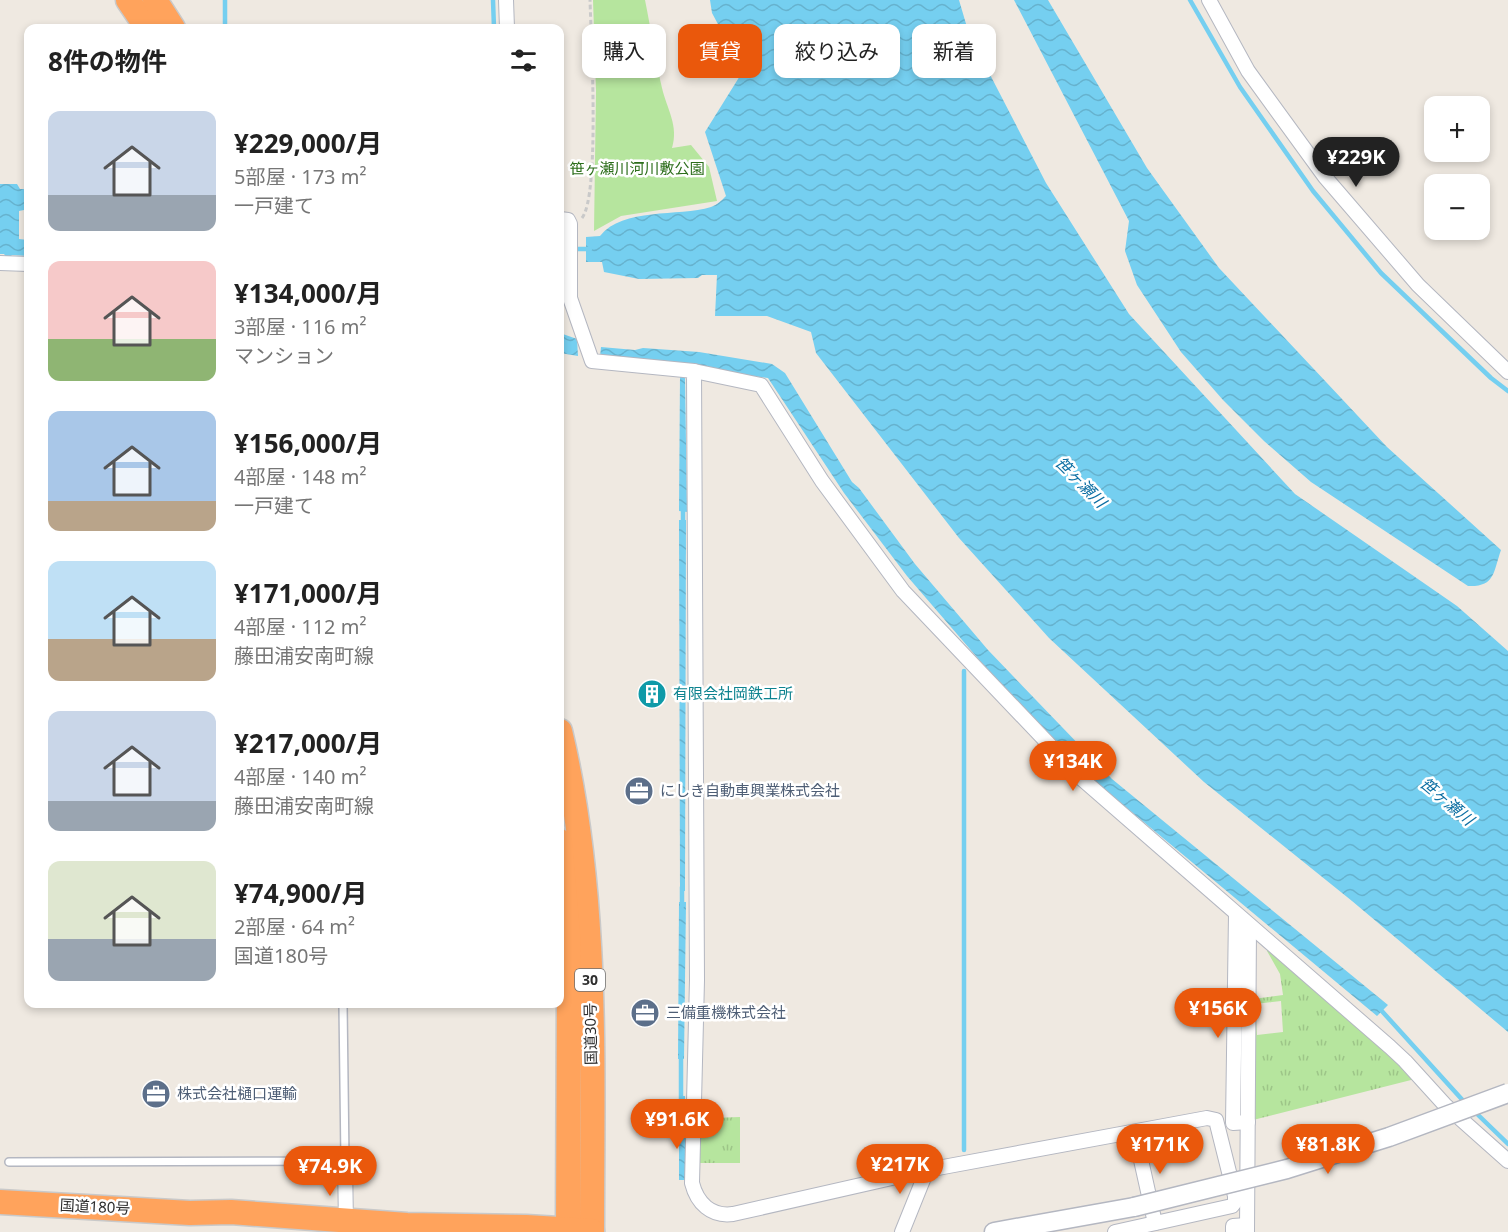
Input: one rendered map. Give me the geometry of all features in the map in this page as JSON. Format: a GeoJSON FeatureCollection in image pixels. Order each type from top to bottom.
{"type":"FeatureCollection","features":[{"type":"Feature","properties":{"kind":"highway"},"geometry":{"type":"LineString","coordinates":[[128,0],[144,24]]}},
{"type":"Feature","properties":{"kind":"highway"},"geometry":{"type":"LineString","coordinates":[[155,0],[170,24]]}},
{"type":"Feature","properties":{"kind":"highway","name":"国道30号"},"geometry":{"type":"LineString","coordinates":[[564,751],[577,818],[588,935],[592,1107],[580,1231]]}},
{"type":"Feature","properties":{"kind":"highway","name":"国道30号"},"geometry":{"type":"LineString","coordinates":[[564,887],[568,933],[580,1231]]}},
{"type":"Feature","properties":{"kind":"highway","name":"国道180号"},"geometry":{"type":"LineString","coordinates":[[0,1202],[190,1213],[231,1212],[346,1226],[407,1225],[580,1231]]}},
{"type":"Feature","properties":{"kind":"highway","name":"国道180号"},"geometry":{"type":"LineString","coordinates":[[190,1213],[272,1232]]}},
{"type":"Feature","properties":{"kind":"street"},"geometry":{"type":"LineString","coordinates":[[506,0],[507,24]]}},
{"type":"Feature","properties":{"kind":"street"},"geometry":{"type":"LineString","coordinates":[[1209,0],[1248,71],[1325,177],[1418,285],[1508,372]]}},
{"type":"Feature","properties":{"kind":"street"},"geometry":{"type":"LineString","coordinates":[[567,224],[571,265],[565,298],[592,361],[687,371],[761,385],[822,481],[903,591],[1082,779],[1405,1061],[1445,1105],[1508,1161]]}},
{"type":"Feature","properties":{"kind":"street"},"geometry":{"type":"LineString","coordinates":[[0,263],[24,264]]}},
{"type":"Feature","properties":{"kind":"street"},"geometry":{"type":"LineString","coordinates":[[687,371],[697,980],[692,1183],[695,1195],[700,1203],[709,1209],[726,1215],[733,1214],[927,1170],[1207,1118],[1216,1120],[1235,1202],[1227,1208],[1115,1232]]}},
{"type":"Feature","properties":{"kind":"street"},"geometry":{"type":"LineString","coordinates":[[1236,914],[1233,1123],[1248,1126]]}},
{"type":"Feature","properties":{"kind":"street"},"geometry":{"type":"LineString","coordinates":[[1233,1232],[1233,1226],[1247,1228],[1249,926]]}},
{"type":"Feature","properties":{"kind":"street"},"geometry":{"type":"LineString","coordinates":[[994,1232],[1134,1207],[1287,1169],[1389,1137],[1508,1093]]}},
{"type":"Feature","properties":{"kind":"street"},"geometry":{"type":"LineString","coordinates":[[1220,1131],[1248,1126]]}},
{"type":"Feature","properties":{"kind":"street"},"geometry":{"type":"LineString","coordinates":[[1135,1133],[1155,1223]]}},
{"type":"Feature","properties":{"kind":"street"},"geometry":{"type":"LineString","coordinates":[[345,1161],[346,1226]]}},
{"type":"Feature","properties":{"kind":"street"},"geometry":{"type":"LineString","coordinates":[[902,1232],[927,1170]]}},
{"type":"Feature","properties":{"kind":"street"},"geometry":{"type":"LineString","coordinates":[[580,1231],[603,1232]]}},
{"type":"Feature","properties":{"kind":"lane"},"geometry":{"type":"LineString","coordinates":[[9,1162],[345,1161],[343,1008]]}},
{"type":"Feature","properties":{"kind":"path"},"geometry":{"type":"LineString","coordinates":[[567,224],[583,217],[587,209],[592,152],[590,0]]}},
{"type":"Feature","properties":{"kind":"green space","name":"笹ヶ瀬川河川敷公園"},"geometry":{"type":"Polygon","coordinates":[[[593,0],[645,0],[650,24],[594,24],[593,0]]]}},
{"type":"Feature","properties":{"kind":"green space","name":"笹ヶ瀬川河川敷公園"},"geometry":{"type":"Polygon","coordinates":[[[596,78],[660,78],[672,118],[674,140],[672,148],[691,145],[709,167],[717,201],[621,216],[594,231],[596,78]]]}},
{"type":"Feature","properties":{"kind":"green space"},"geometry":{"type":"Polygon","coordinates":[[[1267,945],[1415,1079],[1253,1120],[1253,999],[1283,995],[1280,974],[1267,951],[1267,945]],[[1281,1001],[1255,1004],[1257,1035],[1283,1032],[1281,1001]]]}},
{"type":"Feature","properties":{"kind":"green space"},"geometry":{"type":"Polygon","coordinates":[[[740,1117],[740,1163],[699,1163],[699,1130],[711,1130],[712,1118],[740,1117]]]}},
{"type":"Feature","properties":{"kind":"water","name":"笹ヶ瀬川"},"geometry":{"type":"Polygon","coordinates":[[[710,0],[959,0],[966,24],[912,24],[912,78],[992,78],[1046,183],[1129,314],[1295,494],[1457,606],[1508,651],[1508,1032],[1352,901],[1204,782],[1049,638],[959,538],[816,353],[811,332],[767,316],[715,316],[717,275],[702,275],[698,278],[639,279],[604,272],[602,262],[586,262],[586,237],[600,236],[610,227],[637,217],[711,207],[726,196],[705,132],[739,78],[762,78],[762,24],[718,24],[712,13],[710,0]]]}},
{"type":"Feature","properties":{"kind":"water"},"geometry":{"type":"Polygon","coordinates":[[[1014,0],[1048,0],[1147,168],[1219,268],[1387,447],[1501,550],[1492,577],[1488,581],[1477,586],[1468,586],[1311,482],[1264,441],[1223,400],[1181,352],[1137,285],[1125,251],[1129,221],[1014,0]]]}},
{"type":"Feature","properties":{"kind":"water"},"geometry":{"type":"Polygon","coordinates":[[[0,184],[17,184],[20,189],[24,189],[24,210],[19,211],[19,239],[24,240],[24,256],[12,255],[8,259],[4,254],[0,254],[0,184]]]}},
{"type":"Feature","properties":{"kind":"water"},"geometry":{"type":"Polygon","coordinates":[[[564,231],[569,235],[568,276],[564,280],[564,231]]]}},
{"type":"Feature","properties":{"kind":"water"},"geometry":{"type":"Polygon","coordinates":[[[564,334],[577,339],[578,356],[564,354],[564,334]]]}},
{"type":"Feature","properties":{"kind":"water"},"geometry":{"type":"Polygon","coordinates":[[[601,347],[699,352],[772,364],[785,373],[852,482],[859,488],[915,564],[988,650],[1112,779],[1388,1005],[1377,1016],[1104,789],[1000,684],[907,576],[844,493],[768,378],[600,357],[601,347]]]}},
{"type":"Feature","properties":{"kind":"water"},"geometry":{"type":"Polygon","coordinates":[[[680,376],[685,376],[687,512],[679,511],[680,376]]]}},
{"type":"Feature","properties":{"kind":"water"},"geometry":{"type":"Polygon","coordinates":[[[679,520],[686,520],[685,891],[680,891],[679,520]]]}},
{"type":"Feature","properties":{"kind":"water"},"geometry":{"type":"Polygon","coordinates":[[[679,902],[686,902],[684,1059],[678,1059],[679,902]]]}},
{"type":"Feature","properties":{"kind":"water"},"geometry":{"type":"Polygon","coordinates":[[[679,1096],[685,1096],[685,1180],[679,1180],[679,1096]]]}},
{"type":"Feature","properties":{"kind":"waterway"},"geometry":{"type":"LineString","coordinates":[[225,0],[225,24]]}},
{"type":"Feature","properties":{"kind":"waterway"},"geometry":{"type":"LineString","coordinates":[[493,0],[494,24]]}},
{"type":"Feature","properties":{"kind":"waterway"},"geometry":{"type":"LineString","coordinates":[[1190,0],[1240,87],[1313,191],[1381,273],[1491,378],[1508,391]]}},
{"type":"Feature","properties":{"kind":"waterway"},"geometry":{"type":"LineString","coordinates":[[564,249],[590,249]]}},
{"type":"Feature","properties":{"kind":"waterway"},"geometry":{"type":"LineString","coordinates":[[683,506],[683,525]]}},
{"type":"Feature","properties":{"kind":"waterway"},"geometry":{"type":"LineString","coordinates":[[964,671],[964,1150]]}},
{"type":"Feature","properties":{"kind":"waterway"},"geometry":{"type":"LineString","coordinates":[[682,887],[682,906]]}},
{"type":"Feature","properties":{"kind":"waterway"},"geometry":{"type":"LineString","coordinates":[[1380,1009],[1467,1105]]}},
{"type":"Feature","properties":{"kind":"waterway"},"geometry":{"type":"LineString","coordinates":[[681,1055],[681,1101]]}},
{"type":"Feature","properties":{"kind":"waterway"},"geometry":{"type":"LineString","coordinates":[[1473,1110],[1508,1144]]}},
{"type":"Feature","properties":{"kind":"place","name":"有限会社岡鉄工所"},"geometry":{"type":"Point","coordinates":[652,694]}},
{"type":"Feature","properties":{"kind":"place","name":"にしき自動車興業株式会社"},"geometry":{"type":"Point","coordinates":[639,791]}},
{"type":"Feature","properties":{"kind":"place","name":"三備重機株式会社"},"geometry":{"type":"Point","coordinates":[645,1013]}},
{"type":"Feature","properties":{"kind":"place","name":"株式会社樋口運輸"},"geometry":{"type":"Point","coordinates":[156,1094]}}]}
